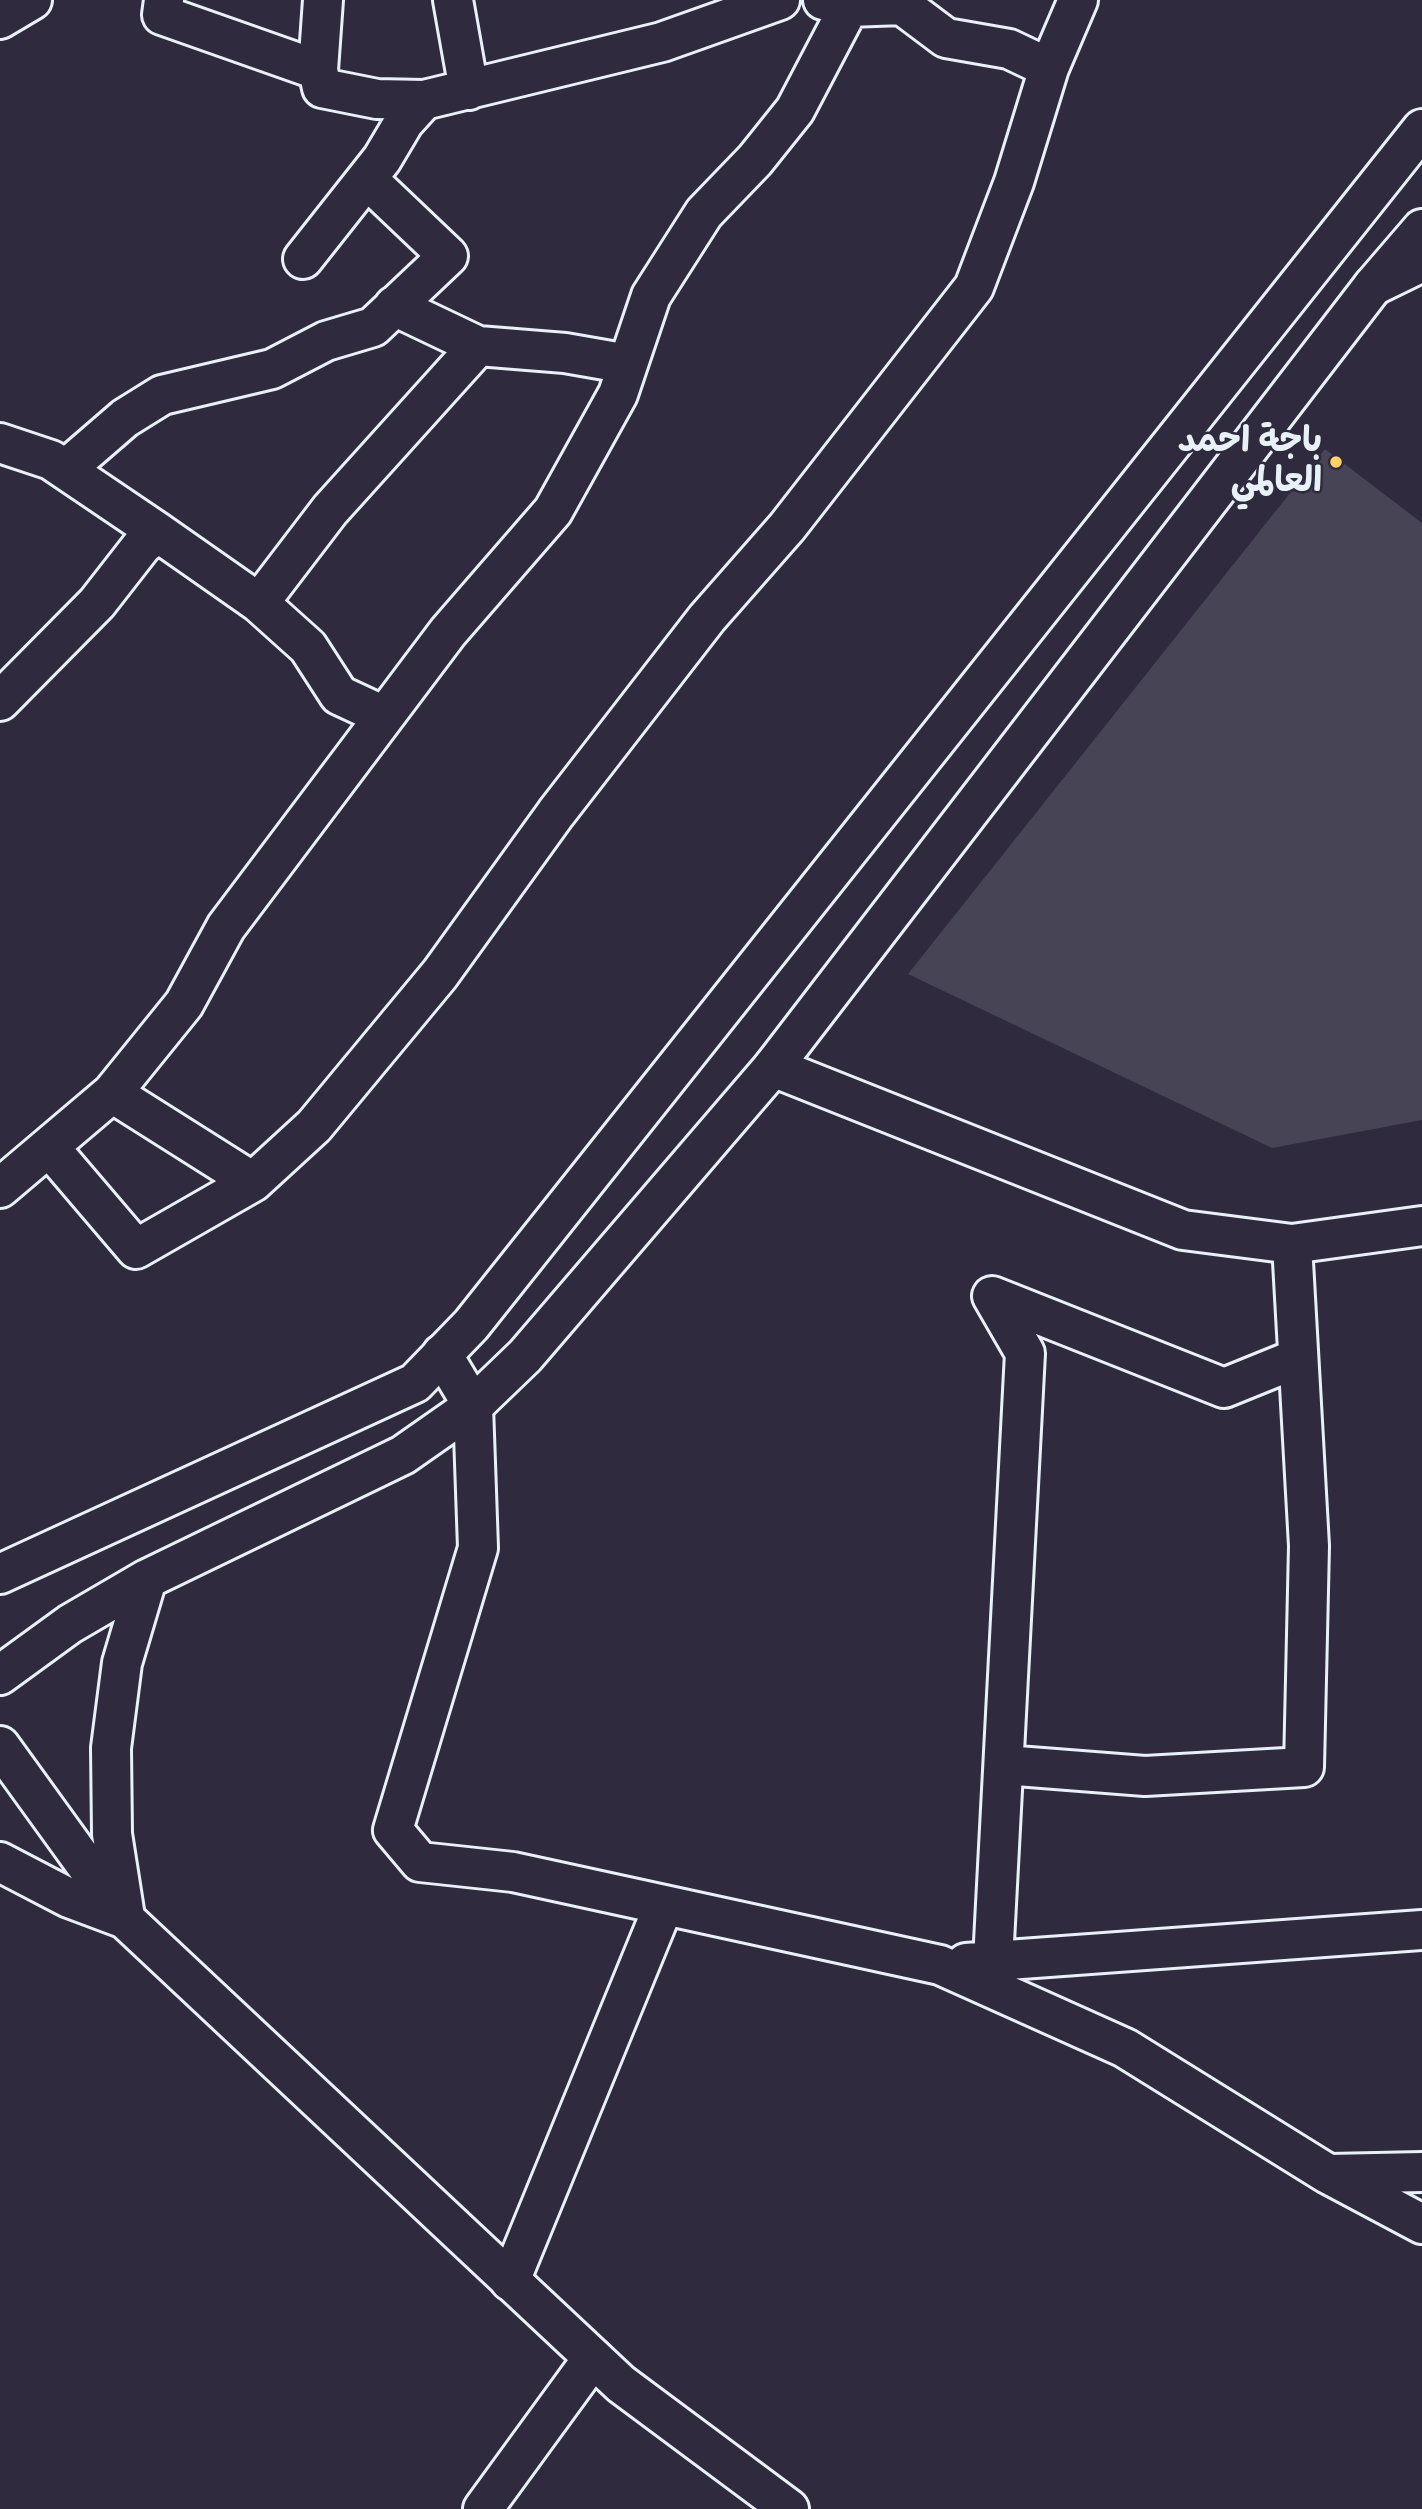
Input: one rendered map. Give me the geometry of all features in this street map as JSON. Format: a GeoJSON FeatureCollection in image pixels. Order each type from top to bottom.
{"type":"FeatureCollection","features":[{"type":"Feature","properties":{"kind":"street"},"geometry":{"type":"LineString","coordinates":[[0,19],[32,0]]}},
{"type":"Feature","properties":{"kind":"street"},"geometry":{"type":"LineString","coordinates":[[164,0],[162,15],[318,70]]}},
{"type":"Feature","properties":{"kind":"street"},"geometry":{"type":"LineString","coordinates":[[323,0],[318,70],[322,88],[377,99],[424,100],[662,42],[780,0]]}},
{"type":"Feature","properties":{"kind":"street"},"geometry":{"type":"LineString","coordinates":[[453,0],[469,90]]}},
{"type":"Feature","properties":{"kind":"street"},"geometry":{"type":"LineString","coordinates":[[49,1147],[136,1249],[253,1182],[314,1126],[440,974],[556,813],[707,618],[787,527],[974,287],[1014,182],[1049,68],[1078,0]]}},
{"type":"Feature","properties":{"kind":"street"},"geometry":{"type":"LineString","coordinates":[[0,1188],[112,1093],[184,1004],[226,928],[447,632],[552,511],[618,394],[651,296],[704,213],[755,160],[795,110],[842,2],[902,5],[946,38],[1009,49],[1049,68]]}},
{"type":"Feature","properties":{"kind":"street"},"geometry":{"type":"LineString","coordinates":[[303,259],[367,179],[404,122],[424,100]]}},
{"type":"Feature","properties":{"kind":"street"},"geometry":{"type":"LineString","coordinates":[[0,1574],[415,1383],[471,1325],[1422,129]]}},
{"type":"Feature","properties":{"kind":"street"},"geometry":{"type":"LineString","coordinates":[[66,469],[125,418],[162,395],[272,369],[327,341],[373,327],[448,256],[367,179]]}},
{"type":"Feature","properties":{"kind":"street"},"geometry":{"type":"LineString","coordinates":[[0,1675],[70,1624],[147,1579],[403,1455],[473,1406],[525,1356],[773,1067],[1373,286],[1422,229]]}},
{"type":"Feature","properties":{"kind":"street"},"geometry":{"type":"LineString","coordinates":[[1373,286],[1422,262]]}},
{"type":"Feature","properties":{"kind":"street"},"geometry":{"type":"LineString","coordinates":[[394,306],[478,346],[565,353],[628,363]]}},
{"type":"Feature","properties":{"kind":"street"},"geometry":{"type":"LineString","coordinates":[[259,603],[330,510],[478,346]]}},
{"type":"Feature","properties":{"kind":"street"},"geometry":{"type":"LineString","coordinates":[[0,443],[51,460],[66,469],[259,603],[308,647],[339,695],[384,716]]}},
{"type":"Feature","properties":{"kind":"street"},"geometry":{"type":"LineString","coordinates":[[0,701],[97,603],[144,544],[159,533]]}},
{"type":"Feature","properties":{"kind":"street"},"geometry":{"type":"LineString","coordinates":[[773,1067],[1183,1230],[1292,1244],[1422,1226]]}},
{"type":"Feature","properties":{"kind":"street"},"geometry":{"type":"LineString","coordinates":[[112,1093],[253,1182]]}},
{"type":"Feature","properties":{"kind":"street"},"geometry":{"type":"LineString","coordinates":[[1004,1765],[1145,1776],[1304,1767],[1309,1546],[1292,1244]]}},
{"type":"Feature","properties":{"kind":"street"},"geometry":{"type":"LineString","coordinates":[[993,1961],[1026,1353],[992,1296],[1224,1388],[1298,1358]]}},
{"type":"Feature","properties":{"kind":"street"},"geometry":{"type":"LineString","coordinates":[[442,1354],[473,1406],[478,1548],[393,1830],[420,1862],[513,1872],[940,1965],[1125,2048],[1328,2174],[1422,2224]]}},
{"type":"Feature","properties":{"kind":"street"},"geometry":{"type":"LineString","coordinates":[[125,1919],[112,1834],[111,1748],[122,1663],[147,1579]]}},
{"type":"Feature","properties":{"kind":"street"},"geometry":{"type":"LineString","coordinates":[[0,1746],[125,1919],[621,2384],[789,2509]]}},
{"type":"Feature","properties":{"kind":"street"},"geometry":{"type":"LineString","coordinates":[[0,1862],[69,1898],[125,1919]]}},
{"type":"Feature","properties":{"kind":"street"},"geometry":{"type":"LineString","coordinates":[[510,2281],[664,1905]]}},
{"type":"Feature","properties":{"kind":"street"},"geometry":{"type":"LineString","coordinates":[[940,1965],[1422,1930]]}},
{"type":"Feature","properties":{"kind":"street"},"geometry":{"type":"LineString","coordinates":[[1328,2174],[1422,2172]]}},
{"type":"Feature","properties":{"kind":"street"},"geometry":{"type":"LineString","coordinates":[[483,2509],[593,2358]]}},
{"type":"Feature","properties":{"kind":"shaded area"},"geometry":{"type":"Polygon","coordinates":[[[1325,449],[1422,523],[1422,1120],[1272,1148],[908,974],[1325,449]]]}},
{"type":"Feature","properties":{"kind":"place","name":"باجة احمد العالمي"},"geometry":{"type":"Point","coordinates":[1336,462]}}]}
